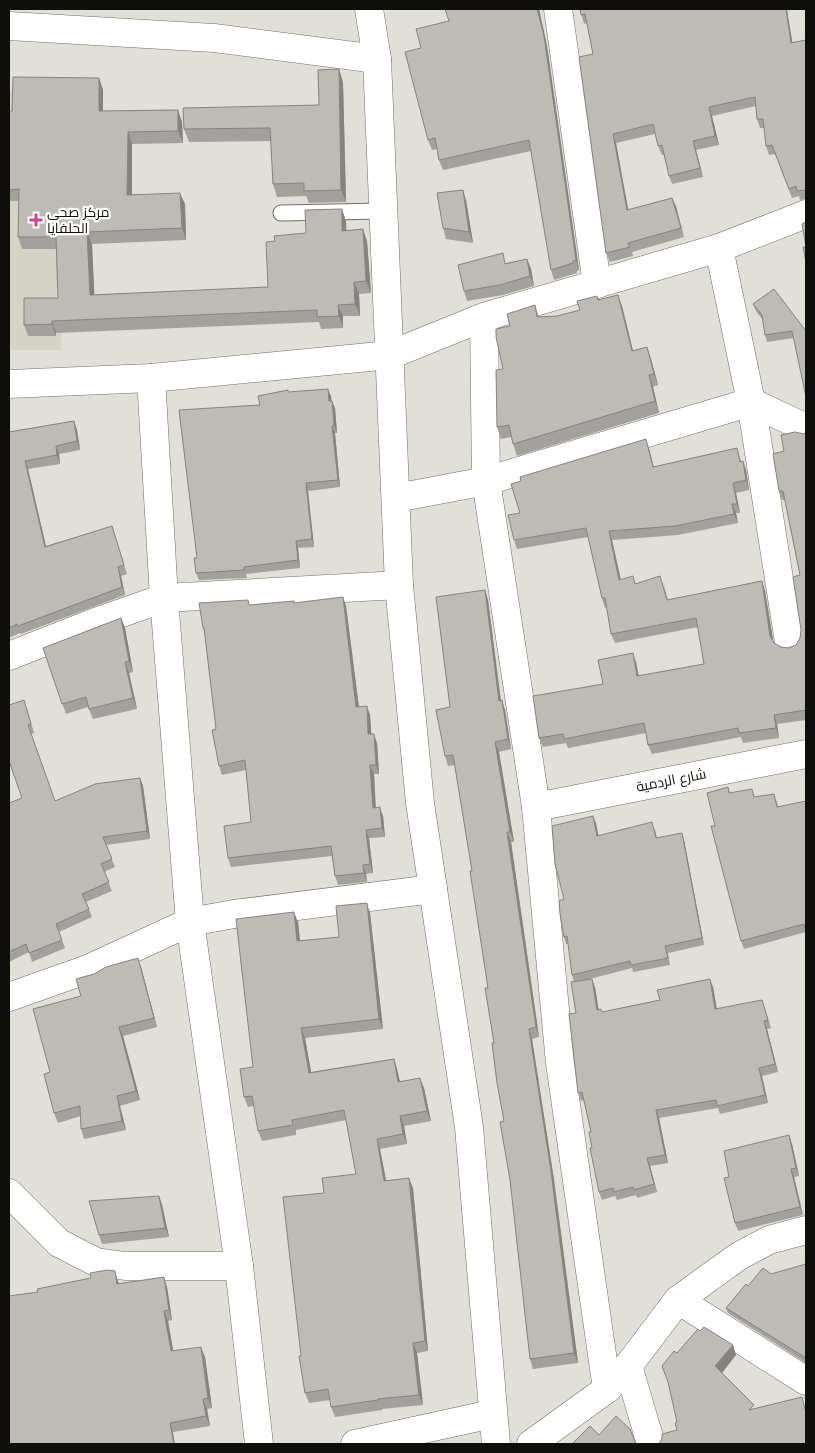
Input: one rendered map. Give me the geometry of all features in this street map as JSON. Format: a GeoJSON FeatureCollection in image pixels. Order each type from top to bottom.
{"type":"FeatureCollection","features":[{"type":"Feature","properties":{"kind":"street"},"geometry":{"type":"LineString","coordinates":[[370,9],[377,59],[399,585],[420,803],[470,1127],[492,1414],[496,1444]]}},
{"type":"Feature","properties":{"kind":"street"},"geometry":{"type":"LineString","coordinates":[[558,9],[597,284]]}},
{"type":"Feature","properties":{"kind":"street"},"geometry":{"type":"LineString","coordinates":[[9,26],[214,38],[377,59]]}},
{"type":"Feature","properties":{"kind":"street"},"geometry":{"type":"LineString","coordinates":[[9,384],[151,378],[390,355],[484,317],[719,248],[806,214]]}},
{"type":"Feature","properties":{"kind":"street"},"geometry":{"type":"LineString","coordinates":[[719,248],[752,402],[789,642]]}},
{"type":"Feature","properties":{"kind":"street"},"geometry":{"type":"LineString","coordinates":[[484,317],[486,481],[536,807],[560,1063],[607,1389]]}},
{"type":"Feature","properties":{"kind":"street"},"geometry":{"type":"LineString","coordinates":[[151,378],[164,598],[190,922],[239,1266],[259,1444]]}},
{"type":"Feature","properties":{"kind":"street"},"geometry":{"type":"LineString","coordinates":[[396,498],[486,481],[752,402],[806,428]]}},
{"type":"Feature","properties":{"kind":"street"},"geometry":{"type":"LineString","coordinates":[[9,656],[164,598],[399,585]]}},
{"type":"Feature","properties":{"kind":"street","name":"شارع الردمية"},"geometry":{"type":"LineString","coordinates":[[536,807],[806,754]]}},
{"type":"Feature","properties":{"kind":"street"},"geometry":{"type":"LineString","coordinates":[[9,997],[88,969],[190,922],[234,914],[433,889]]}},
{"type":"Feature","properties":{"kind":"street"},"geometry":{"type":"LineString","coordinates":[[9,1192],[59,1243],[96,1262],[125,1266],[239,1266]]}},
{"type":"Feature","properties":{"kind":"street"},"geometry":{"type":"LineString","coordinates":[[531,1444],[607,1389],[628,1366],[678,1300],[739,1256],[769,1240],[806,1230]]}},
{"type":"Feature","properties":{"kind":"street"},"geometry":{"type":"LineString","coordinates":[[678,1300],[806,1381]]}},
{"type":"Feature","properties":{"kind":"street"},"geometry":{"type":"LineString","coordinates":[[628,1366],[651,1444]]}},
{"type":"Feature","properties":{"kind":"street"},"geometry":{"type":"LineString","coordinates":[[355,1444],[492,1414]]}},
{"type":"Feature","properties":{"kind":"lane"},"geometry":{"type":"LineString","coordinates":[[281,213],[383,211]]}},
{"type":"Feature","properties":{"kind":"shaded area","name":"مركز صحى الحلفايا"},"geometry":{"type":"Polygon","coordinates":[[[65,88],[61,350],[9,350],[9,90],[65,88]]]}},
{"type":"Feature","properties":{"kind":"building"},"geometry":{"type":"Polygon","coordinates":[[[445,9],[537,9],[544,36],[576,260],[573,263],[551,270],[529,140],[439,160],[435,138],[428,140],[405,52],[421,48],[416,29],[449,21],[445,9]]]}},
{"type":"Feature","properties":{"kind":"building"},"geometry":{"type":"Polygon","coordinates":[[[580,9],[786,9],[791,43],[806,40],[806,190],[797,191],[796,186],[789,189],[772,145],[766,146],[763,119],[757,119],[755,97],[709,107],[715,136],[693,141],[700,168],[669,176],[662,145],[658,146],[653,124],[613,134],[627,210],[672,198],[681,228],[628,243],[630,247],[606,253],[579,57],[593,54],[585,14],[581,15],[580,9]]]}},
{"type":"Feature","properties":{"kind":"building"},"geometry":{"type":"Polygon","coordinates":[[[339,69],[341,190],[304,191],[304,183],[273,184],[270,128],[184,129],[183,108],[319,105],[318,70],[339,69]]]}},
{"type":"Feature","properties":{"kind":"building"},"geometry":{"type":"Polygon","coordinates":[[[13,77],[99,78],[99,111],[178,110],[178,131],[128,132],[127,195],[180,193],[182,228],[87,232],[90,295],[268,287],[266,242],[275,241],[274,236],[306,233],[305,210],[342,209],[342,231],[363,229],[366,281],[354,282],[355,304],[338,305],[339,316],[317,317],[317,310],[52,321],[52,324],[24,325],[24,298],[58,298],[56,237],[18,237],[19,189],[9,190],[9,111],[12,111],[13,77]]]}},
{"type":"Feature","properties":{"kind":"building"},"geometry":{"type":"Polygon","coordinates":[[[463,190],[469,232],[443,228],[437,193],[463,190]]]}},
{"type":"Feature","properties":{"kind":"building"},"geometry":{"type":"Polygon","coordinates":[[[806,222],[806,247],[802,224],[806,222]]]}},
{"type":"Feature","properties":{"kind":"building"},"geometry":{"type":"Polygon","coordinates":[[[803,247],[806,247],[806,262],[803,247]]]}},
{"type":"Feature","properties":{"kind":"building"},"geometry":{"type":"Polygon","coordinates":[[[503,253],[505,264],[527,259],[530,276],[500,285],[464,291],[458,265],[503,253]]]}},
{"type":"Feature","properties":{"kind":"building"},"geometry":{"type":"Polygon","coordinates":[[[774,289],[806,331],[806,397],[792,331],[765,335],[762,315],[753,304],[774,289]]]}},
{"type":"Feature","properties":{"kind":"building"},"geometry":{"type":"Polygon","coordinates":[[[618,295],[632,351],[647,347],[654,374],[649,375],[655,401],[513,444],[509,425],[497,427],[496,370],[503,369],[496,329],[510,326],[507,314],[535,305],[537,317],[557,316],[580,310],[577,301],[597,296],[598,300],[618,295]]]}},
{"type":"Feature","properties":{"kind":"building"},"geometry":{"type":"Polygon","coordinates":[[[328,389],[329,401],[332,401],[334,425],[332,426],[338,480],[306,483],[312,539],[296,541],[298,560],[244,567],[244,570],[196,573],[194,558],[197,558],[179,410],[260,405],[258,396],[288,390],[288,392],[328,389]]]}},
{"type":"Feature","properties":{"kind":"building"},"geometry":{"type":"Polygon","coordinates":[[[74,421],[77,441],[56,446],[57,455],[25,461],[45,547],[112,526],[124,565],[118,567],[122,587],[9,628],[9,432],[74,421]]]}},
{"type":"Feature","properties":{"kind":"building"},"geometry":{"type":"Polygon","coordinates":[[[795,432],[806,433],[806,710],[774,715],[776,728],[739,733],[738,728],[648,745],[644,723],[564,739],[563,734],[539,738],[533,696],[603,684],[598,660],[633,653],[637,676],[704,664],[696,618],[611,634],[605,598],[602,598],[586,528],[514,540],[508,515],[520,513],[511,484],[521,481],[520,477],[646,439],[653,467],[737,448],[740,462],[743,461],[746,480],[733,483],[737,504],[732,504],[734,514],[675,526],[609,531],[619,580],[633,576],[635,584],[660,576],[667,600],[762,581],[770,636],[774,643],[788,648],[796,645],[800,638],[801,630],[793,577],[800,575],[783,491],[779,491],[773,454],[784,451],[781,435],[795,432]]]}},
{"type":"Feature","properties":{"kind":"building"},"geometry":{"type":"Polygon","coordinates":[[[485,590],[499,701],[502,700],[508,739],[495,742],[510,832],[507,832],[536,1027],[529,1029],[551,1171],[574,1353],[530,1359],[510,1180],[500,1122],[504,1121],[497,1083],[492,1043],[494,1043],[485,988],[488,988],[470,871],[472,871],[453,755],[445,756],[436,710],[450,707],[436,597],[485,590]]]}},
{"type":"Feature","properties":{"kind":"building"},"geometry":{"type":"Polygon","coordinates":[[[343,597],[356,707],[367,706],[368,734],[374,734],[376,765],[370,765],[373,808],[380,807],[382,828],[366,830],[370,864],[363,865],[364,873],[335,876],[331,846],[228,858],[224,826],[251,822],[245,760],[219,766],[212,730],[216,729],[204,628],[199,603],[248,600],[249,605],[294,601],[294,603],[343,597]]]}},
{"type":"Feature","properties":{"kind":"building"},"geometry":{"type":"Polygon","coordinates":[[[121,618],[129,661],[125,662],[133,698],[89,709],[86,697],[62,704],[43,648],[121,618]]]}},
{"type":"Feature","properties":{"kind":"building"},"geometry":{"type":"Polygon","coordinates":[[[24,700],[31,724],[28,725],[55,801],[95,784],[140,778],[147,831],[103,837],[112,859],[101,864],[109,882],[82,894],[89,909],[56,924],[62,940],[29,953],[26,944],[9,952],[9,803],[22,798],[9,761],[9,705],[24,700]]]}},
{"type":"Feature","properties":{"kind":"building"},"geometry":{"type":"Polygon","coordinates":[[[728,787],[729,793],[752,789],[754,797],[774,794],[777,807],[806,801],[805,928],[804,924],[741,941],[711,826],[715,826],[707,793],[728,787]]]}},
{"type":"Feature","properties":{"kind":"building"},"geometry":{"type":"Polygon","coordinates":[[[593,816],[597,836],[652,822],[656,838],[682,833],[702,938],[665,946],[668,958],[631,965],[630,961],[572,975],[567,936],[564,937],[560,914],[559,901],[564,899],[555,864],[552,826],[593,816]]]}},
{"type":"Feature","properties":{"kind":"building"},"geometry":{"type":"Polygon","coordinates":[[[367,903],[379,1019],[301,1028],[309,1073],[394,1059],[398,1082],[420,1078],[427,1111],[400,1116],[403,1134],[377,1139],[384,1181],[409,1178],[425,1341],[413,1343],[419,1395],[378,1399],[331,1407],[328,1389],[305,1393],[299,1356],[301,1356],[283,1197],[324,1193],[322,1178],[356,1174],[344,1110],[292,1120],[293,1125],[258,1131],[252,1096],[244,1097],[240,1069],[253,1067],[236,919],[294,912],[297,941],[339,937],[336,906],[367,903]]]}},
{"type":"Feature","properties":{"kind":"building"},"geometry":{"type":"Polygon","coordinates":[[[138,958],[154,1018],[119,1027],[136,1091],[117,1096],[122,1121],[81,1129],[80,1106],[54,1113],[44,1074],[50,1072],[33,1009],[81,996],[76,979],[94,974],[106,967],[138,958]]]}},
{"type":"Feature","properties":{"kind":"building"},"geometry":{"type":"Polygon","coordinates":[[[592,979],[597,1010],[601,1009],[602,1012],[660,1000],[657,990],[710,979],[715,1009],[762,1000],[768,1020],[764,1021],[775,1064],[759,1068],[765,1095],[717,1106],[716,1100],[656,1110],[665,1155],[647,1158],[654,1184],[634,1190],[633,1187],[614,1192],[613,1188],[599,1192],[590,1148],[592,1148],[589,1132],[591,1132],[582,1092],[578,1093],[569,1014],[576,1013],[571,982],[592,979]]]}},
{"type":"Feature","properties":{"kind":"building"},"geometry":{"type":"Polygon","coordinates":[[[789,1135],[796,1168],[791,1169],[800,1207],[735,1223],[724,1178],[729,1177],[724,1151],[789,1135]]]}},
{"type":"Feature","properties":{"kind":"building"},"geometry":{"type":"Polygon","coordinates":[[[159,1196],[165,1228],[99,1235],[89,1201],[159,1196]]]}},
{"type":"Feature","properties":{"kind":"building"},"geometry":{"type":"Polygon","coordinates":[[[806,1264],[806,1358],[726,1308],[746,1284],[748,1286],[763,1268],[771,1274],[806,1264]]]}},
{"type":"Feature","properties":{"kind":"building"},"geometry":{"type":"Polygon","coordinates":[[[107,1270],[115,1271],[117,1284],[164,1277],[169,1310],[164,1311],[171,1351],[201,1347],[208,1398],[203,1399],[206,1416],[170,1423],[174,1444],[9,1444],[9,1296],[38,1292],[37,1289],[91,1278],[90,1273],[107,1270]]]}},
{"type":"Feature","properties":{"kind":"building"},"geometry":{"type":"Polygon","coordinates":[[[704,1327],[733,1345],[715,1366],[754,1405],[749,1410],[802,1397],[806,1413],[806,1444],[659,1444],[662,1434],[677,1430],[668,1382],[662,1366],[674,1351],[677,1353],[698,1329],[700,1331],[704,1327]]]}},
{"type":"Feature","properties":{"kind":"building"},"geometry":{"type":"Polygon","coordinates":[[[616,1416],[630,1429],[636,1444],[572,1444],[590,1426],[599,1435],[616,1416]]]}},
{"type":"Feature","properties":{"kind":"place","name":"مركز صحى الحلفايا"},"geometry":{"type":"Point","coordinates":[36,220]}}]}
